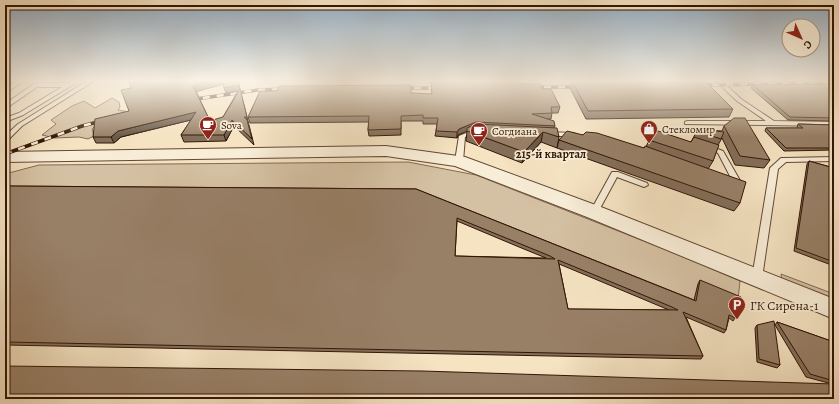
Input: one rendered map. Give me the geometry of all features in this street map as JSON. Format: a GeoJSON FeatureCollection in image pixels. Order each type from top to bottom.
{"type":"FeatureCollection","features":[{"type":"Feature","properties":{"kind":"street"},"geometry":{"type":"LineString","coordinates":[[5,157],[386,152],[417,154],[458,161],[594,212],[834,309]]}},
{"type":"Feature","properties":{"kind":"lane"},"geometry":{"type":"LineString","coordinates":[[5,107],[15,100]]}},
{"type":"Feature","properties":{"kind":"lane"},"geometry":{"type":"LineString","coordinates":[[5,120],[22,114],[45,100]]}},
{"type":"Feature","properties":{"kind":"lane"},"geometry":{"type":"LineString","coordinates":[[5,140],[20,125],[61,100]]}},
{"type":"Feature","properties":{"kind":"lane"},"geometry":{"type":"LineString","coordinates":[[739,100],[773,123]]}},
{"type":"Feature","properties":{"kind":"lane"},"geometry":{"type":"LineString","coordinates":[[687,123],[834,124]]}},
{"type":"Feature","properties":{"kind":"lane"},"geometry":{"type":"LineString","coordinates":[[458,161],[462,136],[475,130],[482,131]]}},
{"type":"Feature","properties":{"kind":"lane"},"geometry":{"type":"LineString","coordinates":[[542,134],[579,136]]}},
{"type":"Feature","properties":{"kind":"lane"},"geometry":{"type":"LineString","coordinates":[[701,145],[721,152],[738,184],[724,179]]}},
{"type":"Feature","properties":{"kind":"lane"},"geometry":{"type":"LineString","coordinates":[[816,159],[834,165]]}},
{"type":"Feature","properties":{"kind":"lane"},"geometry":{"type":"LineString","coordinates":[[757,278],[774,168],[784,160],[834,160]]}},
{"type":"Feature","properties":{"kind":"lane"},"geometry":{"type":"LineString","coordinates":[[594,212],[615,174],[644,185]]}},
{"type":"Feature","properties":{"kind":"shaded area"},"geometry":{"type":"Polygon","coordinates":[[[109,100],[115,100],[119,102],[120,107],[118,110],[129,112],[98,123],[92,129],[94,136],[88,139],[79,137],[55,138],[42,135],[56,124],[51,120],[72,106],[84,101],[95,108],[109,100]]]}},
{"type":"Feature","properties":{"kind":"shaded area"},"geometry":{"type":"Polygon","coordinates":[[[408,162],[476,175],[687,258],[740,281],[738,300],[698,284],[694,304],[416,192],[5,189],[5,174],[39,165],[408,162]]]}},
{"type":"Feature","properties":{"kind":"shaded area"},"geometry":{"type":"Polygon","coordinates":[[[781,274],[834,294],[834,301],[782,281],[781,274]]]}},
{"type":"Feature","properties":{"kind":"building"},"geometry":{"type":"Polygon","coordinates":[[[125,100],[200,100],[210,121],[223,117],[233,100],[243,100],[247,117],[244,117],[247,120],[252,139],[232,120],[224,135],[181,135],[196,112],[118,131],[111,137],[93,137],[95,119],[129,111],[125,100]]]}},
{"type":"Feature","properties":{"kind":"building"},"geometry":{"type":"Polygon","coordinates":[[[256,100],[556,100],[560,107],[551,107],[552,113],[532,114],[554,121],[555,126],[476,122],[459,129],[457,132],[436,131],[438,118],[423,118],[423,115],[401,116],[401,129],[368,130],[369,116],[248,117],[256,100]]]}},
{"type":"Feature","properties":{"kind":"building"},"geometry":{"type":"Polygon","coordinates":[[[582,100],[724,100],[733,109],[588,111],[582,100]]]}},
{"type":"Feature","properties":{"kind":"building"},"geometry":{"type":"Polygon","coordinates":[[[770,100],[834,100],[834,118],[790,117],[770,100]]]}},
{"type":"Feature","properties":{"kind":"building"},"geometry":{"type":"Polygon","coordinates":[[[734,118],[745,118],[770,160],[740,156],[724,126],[734,118]]]}},
{"type":"Feature","properties":{"kind":"building"},"geometry":{"type":"Polygon","coordinates":[[[477,124],[557,128],[559,137],[543,132],[524,152],[467,131],[467,128],[477,124]]]}},
{"type":"Feature","properties":{"kind":"building"},"geometry":{"type":"Polygon","coordinates":[[[798,124],[834,125],[834,148],[786,148],[766,128],[803,128],[798,124]]]}},
{"type":"Feature","properties":{"kind":"building"},"geometry":{"type":"Polygon","coordinates":[[[698,129],[724,132],[721,139],[697,131],[698,129]]]}},
{"type":"Feature","properties":{"kind":"building"},"geometry":{"type":"Polygon","coordinates":[[[655,130],[691,142],[694,137],[719,145],[713,161],[649,140],[655,130]]]}},
{"type":"Feature","properties":{"kind":"building"},"geometry":{"type":"Polygon","coordinates":[[[567,131],[583,135],[586,132],[597,133],[644,148],[645,146],[746,182],[740,203],[559,140],[567,131]]]}},
{"type":"Feature","properties":{"kind":"building"},"geometry":{"type":"Polygon","coordinates":[[[809,161],[834,168],[834,262],[796,248],[809,161]]]}},
{"type":"Feature","properties":{"kind":"building"},"geometry":{"type":"Polygon","coordinates":[[[5,186],[416,189],[696,301],[700,280],[741,297],[735,318],[729,315],[726,330],[683,312],[703,356],[5,342],[5,186]],[[457,218],[455,256],[555,259],[550,256],[457,218]],[[558,260],[568,309],[678,310],[672,307],[558,260]]]}},
{"type":"Feature","properties":{"kind":"building"},"geometry":{"type":"Polygon","coordinates":[[[774,321],[780,365],[759,359],[757,325],[774,321]]]}},
{"type":"Feature","properties":{"kind":"building"},"geometry":{"type":"Polygon","coordinates":[[[777,322],[834,342],[834,381],[810,374],[777,322]]]}},
{"type":"Feature","properties":{"kind":"building"},"geometry":{"type":"Polygon","coordinates":[[[5,366],[422,371],[834,384],[834,399],[5,399],[5,366]]]}},
{"type":"Feature","properties":{"kind":"railway"},"geometry":{"type":"LineString","coordinates":[[5,154],[82,126],[105,120]]}},
{"type":"Feature","properties":{"kind":"place","name":"Sova"},"geometry":{"type":"Point","coordinates":[208,140]}},
{"type":"Feature","properties":{"kind":"place","name":"Стекломир"},"geometry":{"type":"Point","coordinates":[649,144]}},
{"type":"Feature","properties":{"kind":"place","name":"Согдиана"},"geometry":{"type":"Point","coordinates":[479,146]}},
{"type":"Feature","properties":{"kind":"place","name":"ГК Сирена-1"},"geometry":{"type":"Point","coordinates":[737,320]}},
{"type":"Feature","properties":{"kind":"district","name":"215-й квартал"},"geometry":{"type":"Point","coordinates":[551,154]}}]}
